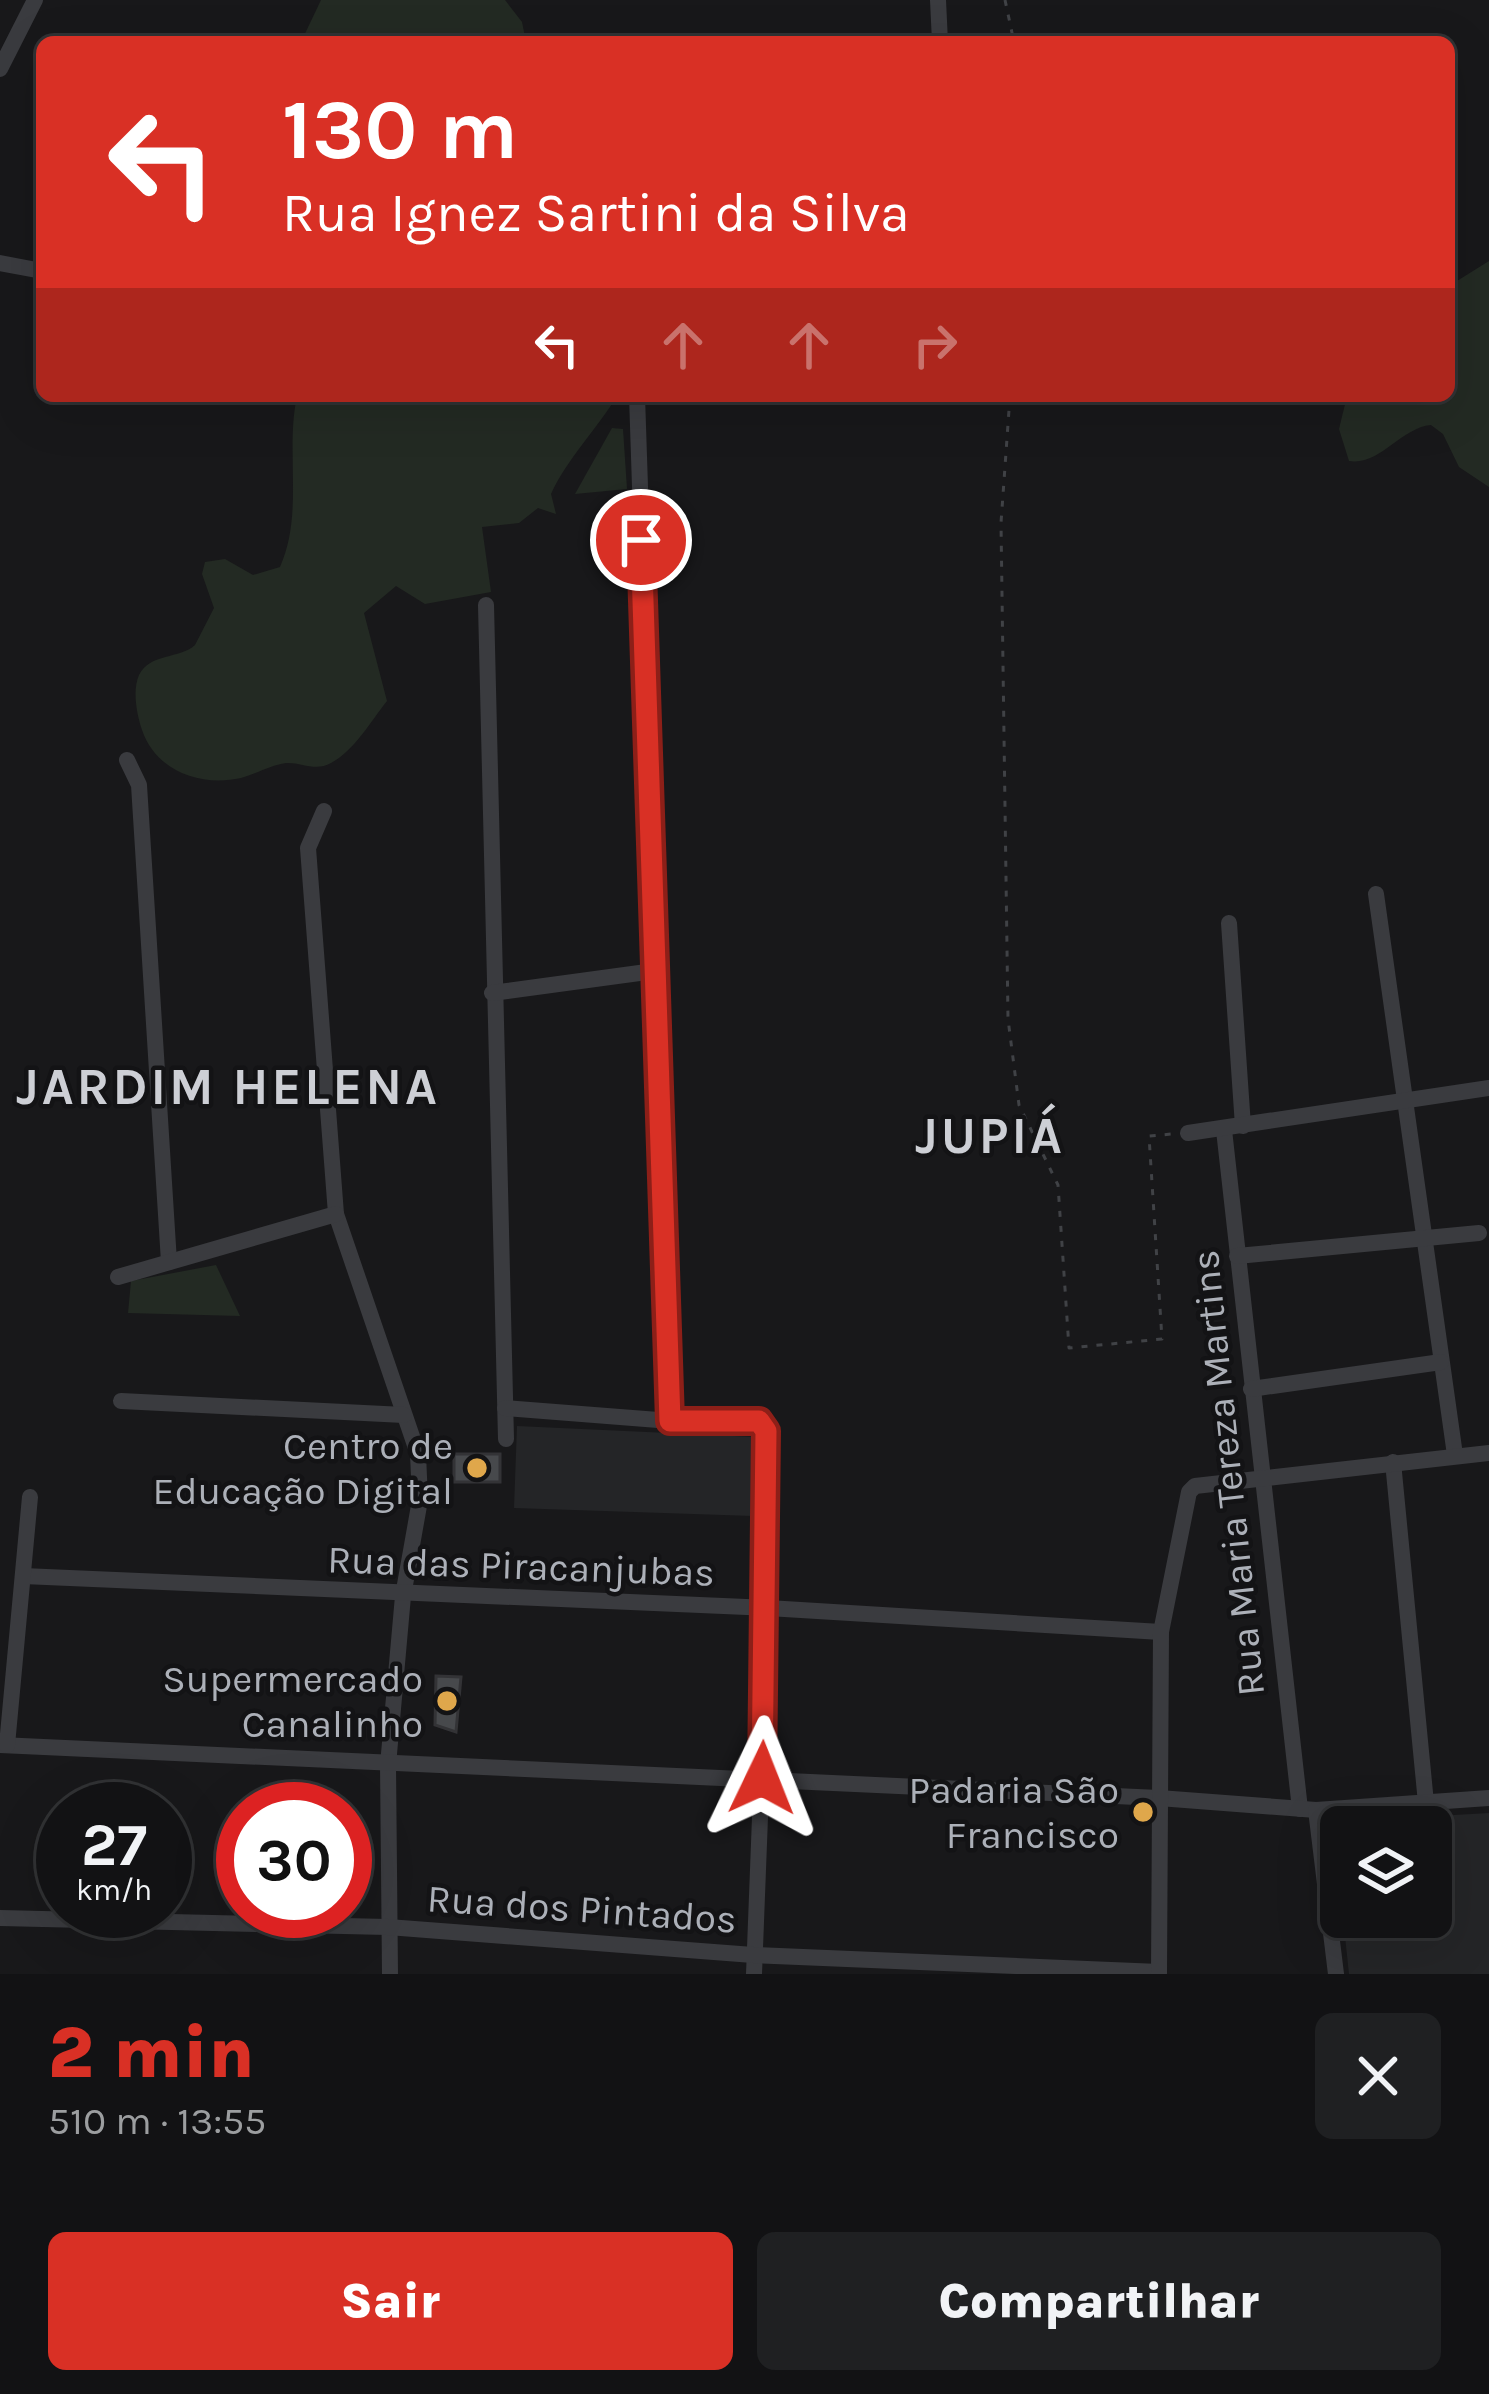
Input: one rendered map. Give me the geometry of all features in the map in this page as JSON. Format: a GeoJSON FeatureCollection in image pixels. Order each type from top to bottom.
{"type":"FeatureCollection","features":[{"type":"Feature","properties":{"kind":"street"},"geometry":{"type":"LineString","coordinates":[[0,69],[35,0]]}},
{"type":"Feature","properties":{"kind":"street"},"geometry":{"type":"LineString","coordinates":[[938,0],[940,36]]}},
{"type":"Feature","properties":{"kind":"street"},"geometry":{"type":"LineString","coordinates":[[0,263],[36,271]]}},
{"type":"Feature","properties":{"kind":"street"},"geometry":{"type":"LineString","coordinates":[[637,402],[670,1421]]}},
{"type":"Feature","properties":{"kind":"street"},"geometry":{"type":"LineString","coordinates":[[486,604],[506,1439]]}},
{"type":"Feature","properties":{"kind":"street"},"geometry":{"type":"LineString","coordinates":[[127,760],[139,785],[169,1262]]}},
{"type":"Feature","properties":{"kind":"street"},"geometry":{"type":"LineString","coordinates":[[324,811],[308,848],[336,1214],[418,1454],[420,1500],[403,1596],[388,1765],[390,1974]]}},
{"type":"Feature","properties":{"kind":"street"},"geometry":{"type":"LineString","coordinates":[[1376,894],[1455,1456]]}},
{"type":"Feature","properties":{"kind":"street"},"geometry":{"type":"LineString","coordinates":[[1229,923],[1243,1126]]}},
{"type":"Feature","properties":{"kind":"street"},"geometry":{"type":"LineString","coordinates":[[492,993],[654,971]]}},
{"type":"Feature","properties":{"kind":"street"},"geometry":{"type":"LineString","coordinates":[[1188,1133],[1489,1088]]}},
{"type":"Feature","properties":{"kind":"street","name":"Rua Maria Tereza Martins"},"geometry":{"type":"LineString","coordinates":[[1224,1130],[1260,1478],[1336,1974]]}},
{"type":"Feature","properties":{"kind":"street"},"geometry":{"type":"LineString","coordinates":[[118,1277],[336,1214]]}},
{"type":"Feature","properties":{"kind":"street"},"geometry":{"type":"LineString","coordinates":[[1237,1256],[1479,1233]]}},
{"type":"Feature","properties":{"kind":"street"},"geometry":{"type":"LineString","coordinates":[[1251,1389],[1441,1362]]}},
{"type":"Feature","properties":{"kind":"street"},"geometry":{"type":"LineString","coordinates":[[122,1401],[404,1415]]}},
{"type":"Feature","properties":{"kind":"street"},"geometry":{"type":"LineString","coordinates":[[505,1408],[670,1421],[759,1421],[767,1446],[768,1608],[754,1964]]}},
{"type":"Feature","properties":{"kind":"street"},"geometry":{"type":"LineString","coordinates":[[1159,1973],[1161,1632],[1182,1509],[1196,1486],[1489,1453]]}},
{"type":"Feature","properties":{"kind":"street"},"geometry":{"type":"LineString","coordinates":[[1394,1462],[1426,1802]]}},
{"type":"Feature","properties":{"kind":"street"},"geometry":{"type":"LineString","coordinates":[[30,1497],[3,1745],[762,1778],[1308,1810],[1489,1798]]}},
{"type":"Feature","properties":{"kind":"street","name":"Rua das Piracanjubas"},"geometry":{"type":"LineString","coordinates":[[22,1576],[403,1596],[768,1608],[1161,1632]]}},
{"type":"Feature","properties":{"kind":"street","name":"Rua dos Pintados"},"geometry":{"type":"LineString","coordinates":[[0,1918],[388,1927],[754,1964],[1159,1973]]}},
{"type":"Feature","properties":{"kind":"path"},"geometry":{"type":"LineString","coordinates":[[1005,0],[1013,36]]}},
{"type":"Feature","properties":{"kind":"path"},"geometry":{"type":"LineString","coordinates":[[1010,402],[1001,523],[1010,817],[1008,1019],[1019,1105],[1058,1185],[1069,1348],[1162,1339],[1149,1136],[1188,1133]]}},
{"type":"Feature","properties":{"kind":"shaded area"},"geometry":{"type":"Polygon","coordinates":[[[321,0],[505,0],[522,22],[525,36],[304,36],[321,0]]]}},
{"type":"Feature","properties":{"kind":"shaded area"},"geometry":{"type":"Polygon","coordinates":[[[1489,261],[1489,487],[1459,467],[1443,434],[1431,425],[1371,458],[1349,461],[1339,429],[1346,402],[1455,402],[1455,282],[1489,261]]]}},
{"type":"Feature","properties":{"kind":"shaded area"},"geometry":{"type":"Polygon","coordinates":[[[296,402],[613,402],[551,494],[556,514],[538,508],[519,523],[482,527],[491,592],[425,604],[396,586],[364,613],[387,701],[347,751],[319,767],[286,763],[241,778],[195,778],[169,766],[149,744],[137,710],[137,681],[150,663],[195,645],[214,608],[202,574],[205,562],[225,559],[253,575],[280,567],[293,504],[296,402]]]}},
{"type":"Feature","properties":{"kind":"shaded area"},"geometry":{"type":"Polygon","coordinates":[[[612,428],[623,429],[627,489],[575,494],[612,428]]]}},
{"type":"Feature","properties":{"kind":"shaded area"},"geometry":{"type":"Polygon","coordinates":[[[216,1265],[240,1316],[128,1313],[131,1281],[216,1265]]]}},
{"type":"Feature","properties":{"kind":"shaded area"},"geometry":{"type":"Polygon","coordinates":[[[517,1426],[755,1437],[753,1516],[514,1508],[517,1426]]]}},
{"type":"Feature","properties":{"kind":"shaded area"},"geometry":{"type":"Polygon","coordinates":[[[1489,1813],[1489,1974],[1349,1974],[1345,1938],[1452,1938],[1452,1815],[1489,1813]]]}},
{"type":"Feature","properties":{"kind":"building","name":"Centro de Educação Digital"},"geometry":{"type":"Polygon","coordinates":[[[454,1454],[500,1454],[500,1482],[454,1482],[454,1454]]]}},
{"type":"Feature","properties":{"kind":"building","name":"Supermercado Canalinho"},"geometry":{"type":"Polygon","coordinates":[[[436,1676],[461,1677],[456,1732],[435,1725],[436,1676]]]}},
{"type":"Feature","properties":{"kind":"place","name":"Centro de Educação Digital"},"geometry":{"type":"Point","coordinates":[477,1468]}},
{"type":"Feature","properties":{"kind":"place","name":"Supermercado Canalinho"},"geometry":{"type":"Point","coordinates":[447,1701]}},
{"type":"Feature","properties":{"kind":"place","name":"Padaria São Francisco"},"geometry":{"type":"Point","coordinates":[1143,1812]}},
{"type":"Feature","properties":{"kind":"district","name":"JARDIM HELENA"},"geometry":{"type":"Point","coordinates":[228,1087]}},
{"type":"Feature","properties":{"kind":"district","name":"JUPIÁ"},"geometry":{"type":"Point","coordinates":[990,1136]}},
{"type":"Feature","properties":{"kind":"route"},"geometry":{"type":"LineString","coordinates":[[641,540],[670,1421],[759,1421],[766,1431],[768,1608],[762,1778]]}}]}
